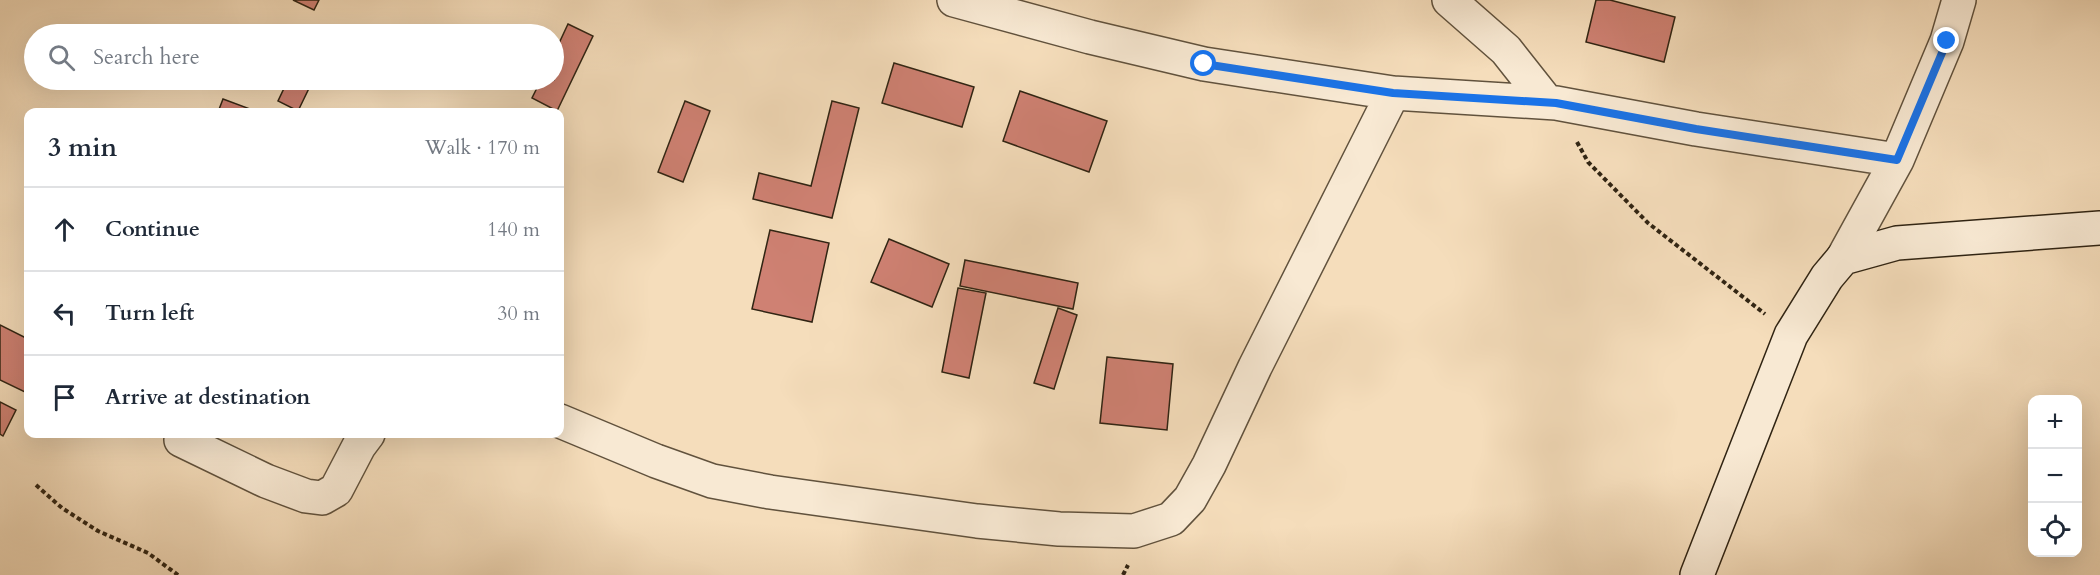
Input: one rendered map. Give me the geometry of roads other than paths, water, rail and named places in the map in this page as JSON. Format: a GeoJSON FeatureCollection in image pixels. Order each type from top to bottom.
{"type":"FeatureCollection","features":[{"type":"Feature","properties":{"kind":"street"},"geometry":{"type":"LineString","coordinates":[[954,0],[1090,37],[1204,64],[1393,93],[1551,102],[1696,129],[1897,160]]}},
{"type":"Feature","properties":{"kind":"street"},"geometry":{"type":"LineString","coordinates":[[1449,0],[1506,50],[1551,102]]}},
{"type":"Feature","properties":{"kind":"street"},"geometry":{"type":"LineString","coordinates":[[1697,575],[1791,335],[1827,277],[1842,258],[1897,160],[1947,41],[1959,0]]}},
{"type":"Feature","properties":{"kind":"street"},"geometry":{"type":"LineString","coordinates":[[564,423],[656,461],[712,481],[770,492],[977,521],[1059,529],[1134,531],[1171,519],[1190,499],[1209,465],[1255,367],[1393,93]]}},
{"type":"Feature","properties":{"kind":"street"},"geometry":{"type":"LineString","coordinates":[[1842,258],[1897,243],[2100,228]]}},
{"type":"Feature","properties":{"kind":"street"},"geometry":{"type":"LineString","coordinates":[[181,440],[266,481],[306,496],[322,498],[336,490],[365,438]]}}]}
